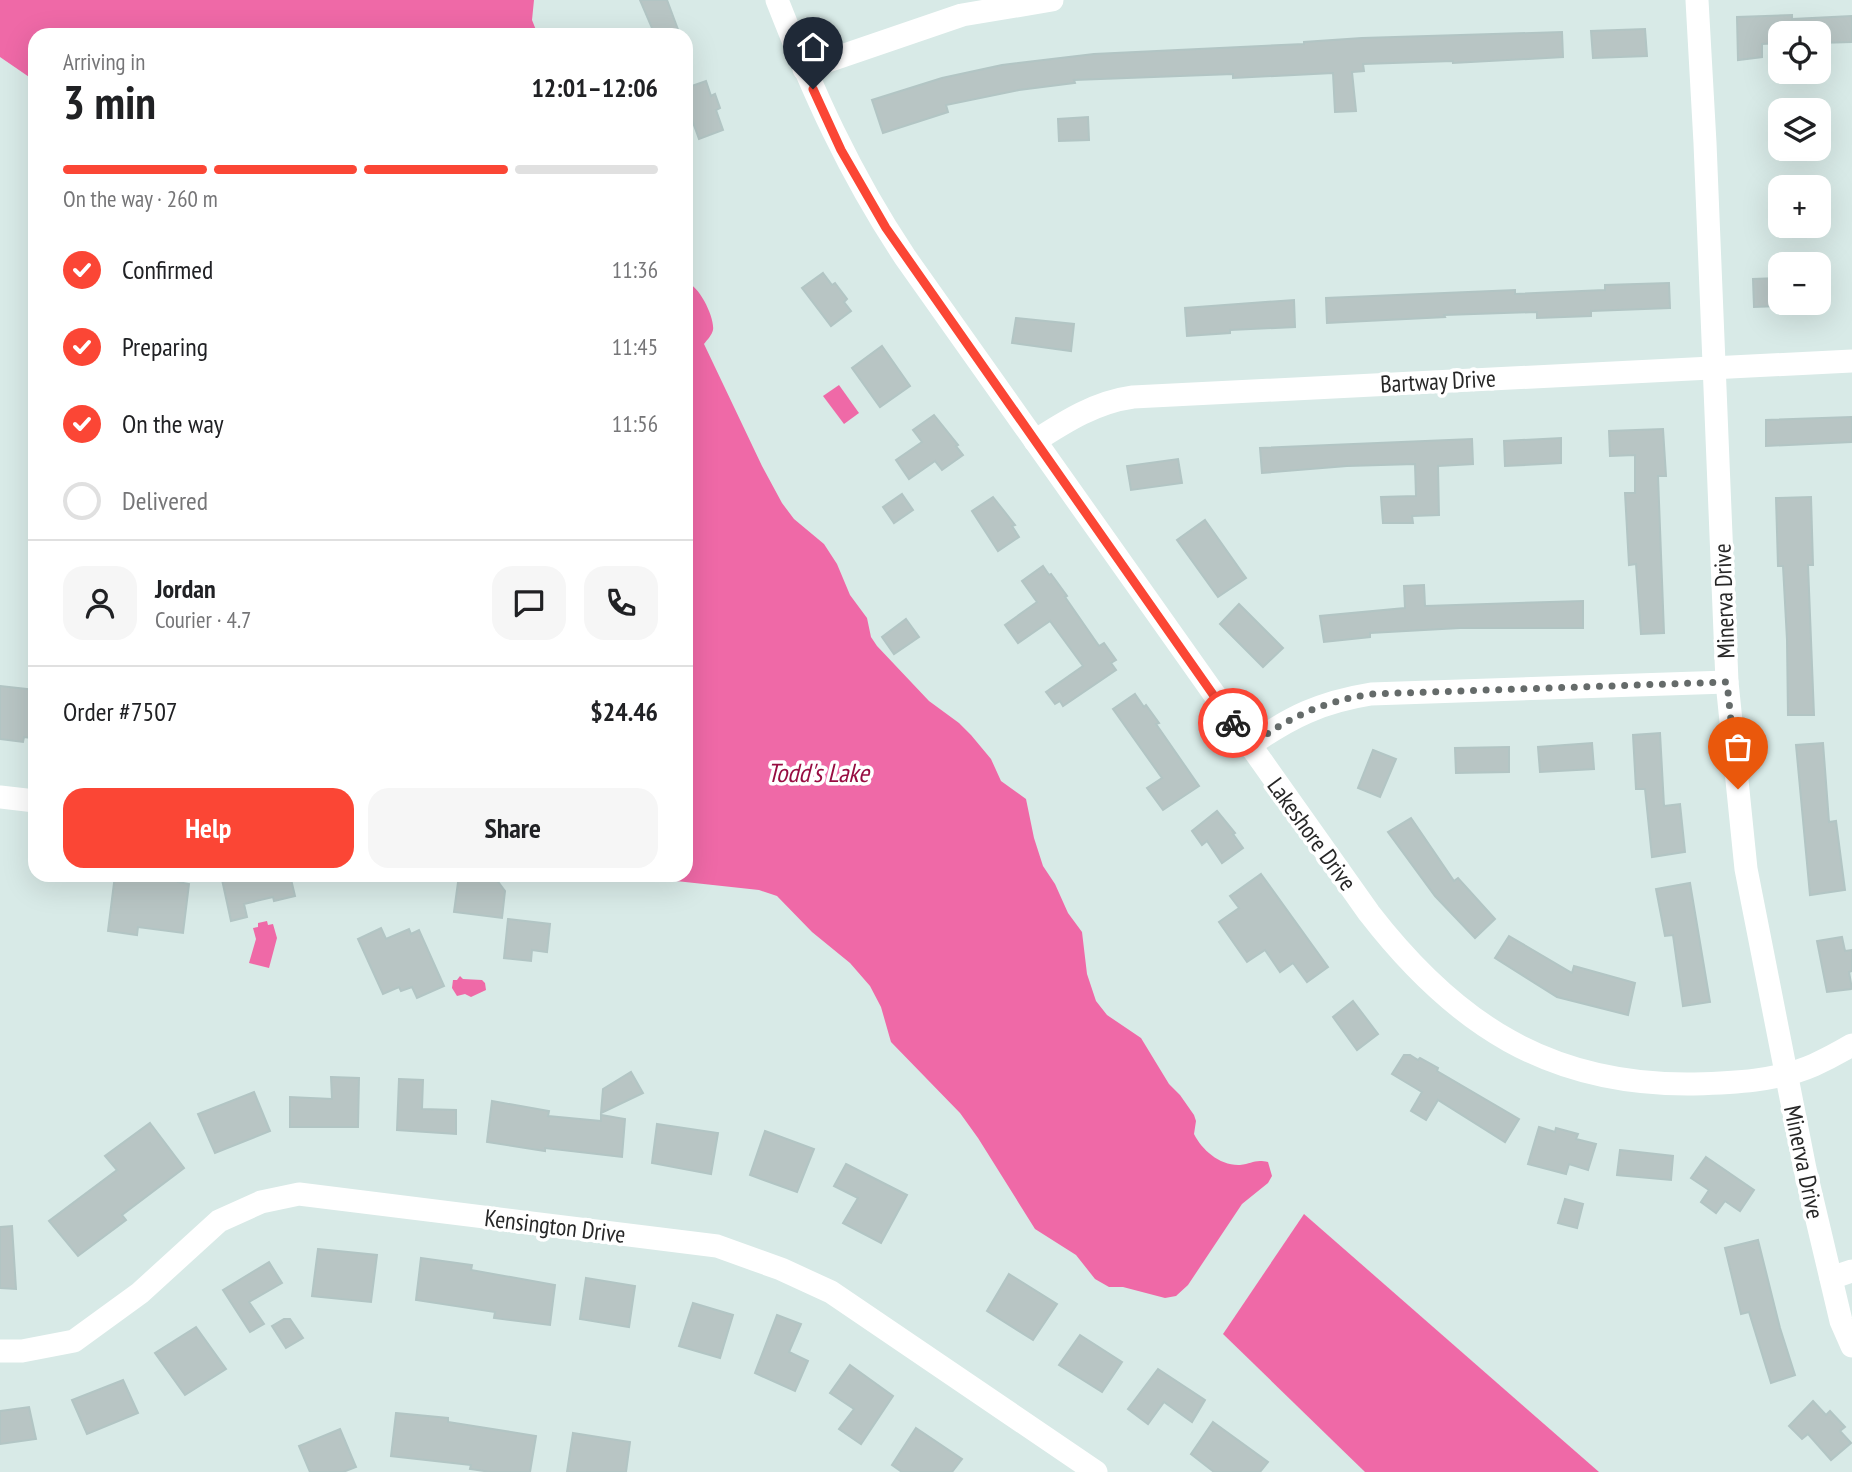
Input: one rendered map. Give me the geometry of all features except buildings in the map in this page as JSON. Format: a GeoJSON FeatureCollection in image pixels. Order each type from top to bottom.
{"type":"FeatureCollection","features":[{"type":"Feature","properties":{"kind":"street","name":"Lakeshore Drive"},"geometry":{"type":"LineString","coordinates":[[777,0],[804,69],[841,150],[886,228],[1249,746],[1392,944],[1441,994],[1483,1027],[1537,1055],[1604,1078],[1672,1084],[1712,1084],[1785,1074],[1812,1066],[1852,1045]]}},
{"type":"Feature","properties":{"kind":"street"},"geometry":{"type":"LineString","coordinates":[[804,69],[962,15],[1052,0]]}},
{"type":"Feature","properties":{"kind":"street","name":"Minerva Drive"},"geometry":{"type":"LineString","coordinates":[[1697,0],[1727,682],[1746,869],[1785,1074],[1841,1275],[1841,1321],[1852,1346]]}},
{"type":"Feature","properties":{"kind":"street","name":"Bartway Drive"},"geometry":{"type":"LineString","coordinates":[[1035,441],[1066,421],[1106,401],[1133,397],[1852,361]]}},
{"type":"Feature","properties":{"kind":"street"},"geometry":{"type":"LineString","coordinates":[[1249,746],[1273,729],[1311,709],[1345,698],[1371,694],[1727,682]]}},
{"type":"Feature","properties":{"kind":"street"},"geometry":{"type":"LineString","coordinates":[[0,797],[28,800]]}},
{"type":"Feature","properties":{"kind":"street","name":"Kensington Drive"},"geometry":{"type":"LineString","coordinates":[[0,1351],[22,1351],[74,1341],[140,1293],[219,1221],[261,1202],[299,1194],[717,1246],[781,1269],[831,1292],[1096,1472]]}},
{"type":"Feature","properties":{"kind":"water"},"geometry":{"type":"Polygon","coordinates":[[[0,0],[534,0],[532,20],[535,28],[28,28],[28,76],[0,57],[0,0]]]}},
{"type":"Feature","properties":{"kind":"water","name":"Todd's Lake"},"geometry":{"type":"Polygon","coordinates":[[[693,286],[709,310],[713,325],[711,336],[704,344],[782,503],[794,519],[824,544],[837,564],[850,595],[867,618],[871,637],[877,646],[929,701],[971,735],[991,759],[1001,781],[1026,799],[1043,866],[1055,884],[1068,913],[1082,932],[1087,974],[1096,1001],[1107,1015],[1141,1038],[1169,1084],[1194,1115],[1194,1134],[1207,1151],[1219,1160],[1233,1165],[1268,1162],[1272,1176],[1268,1183],[1242,1204],[1188,1285],[1176,1296],[1165,1298],[1123,1287],[1109,1287],[1095,1279],[1076,1255],[1035,1229],[960,1113],[891,1042],[881,1007],[870,986],[850,963],[812,932],[777,896],[759,890],[685,882],[693,882],[693,286]]]}},
{"type":"Feature","properties":{"kind":"water"},"geometry":{"type":"Polygon","coordinates":[[[839,385],[859,413],[844,424],[823,396],[839,385]]]}},
{"type":"Feature","properties":{"kind":"water"},"geometry":{"type":"Polygon","coordinates":[[[267,921],[268,925],[273,924],[277,938],[269,968],[249,963],[256,939],[253,928],[258,927],[258,923],[267,921]]]}},
{"type":"Feature","properties":{"kind":"water"},"geometry":{"type":"Polygon","coordinates":[[[460,976],[463,979],[482,980],[486,990],[471,997],[465,994],[457,996],[452,988],[453,980],[460,976]]]}},
{"type":"Feature","properties":{"kind":"water"},"geometry":{"type":"Polygon","coordinates":[[[1304,1214],[1599,1472],[1365,1472],[1223,1334],[1304,1214]]]}},
{"type":"Feature","properties":{"kind":"way so far"},"geometry":{"type":"LineString","coordinates":[[1233,723],[1249,746],[1273,729],[1311,709],[1345,698],[1371,694],[1727,682],[1738,789]]}},
{"type":"Feature","properties":{"kind":"route"},"geometry":{"type":"LineString","coordinates":[[813,89],[829,127],[857,179],[915,272],[1233,723]]}}]}
